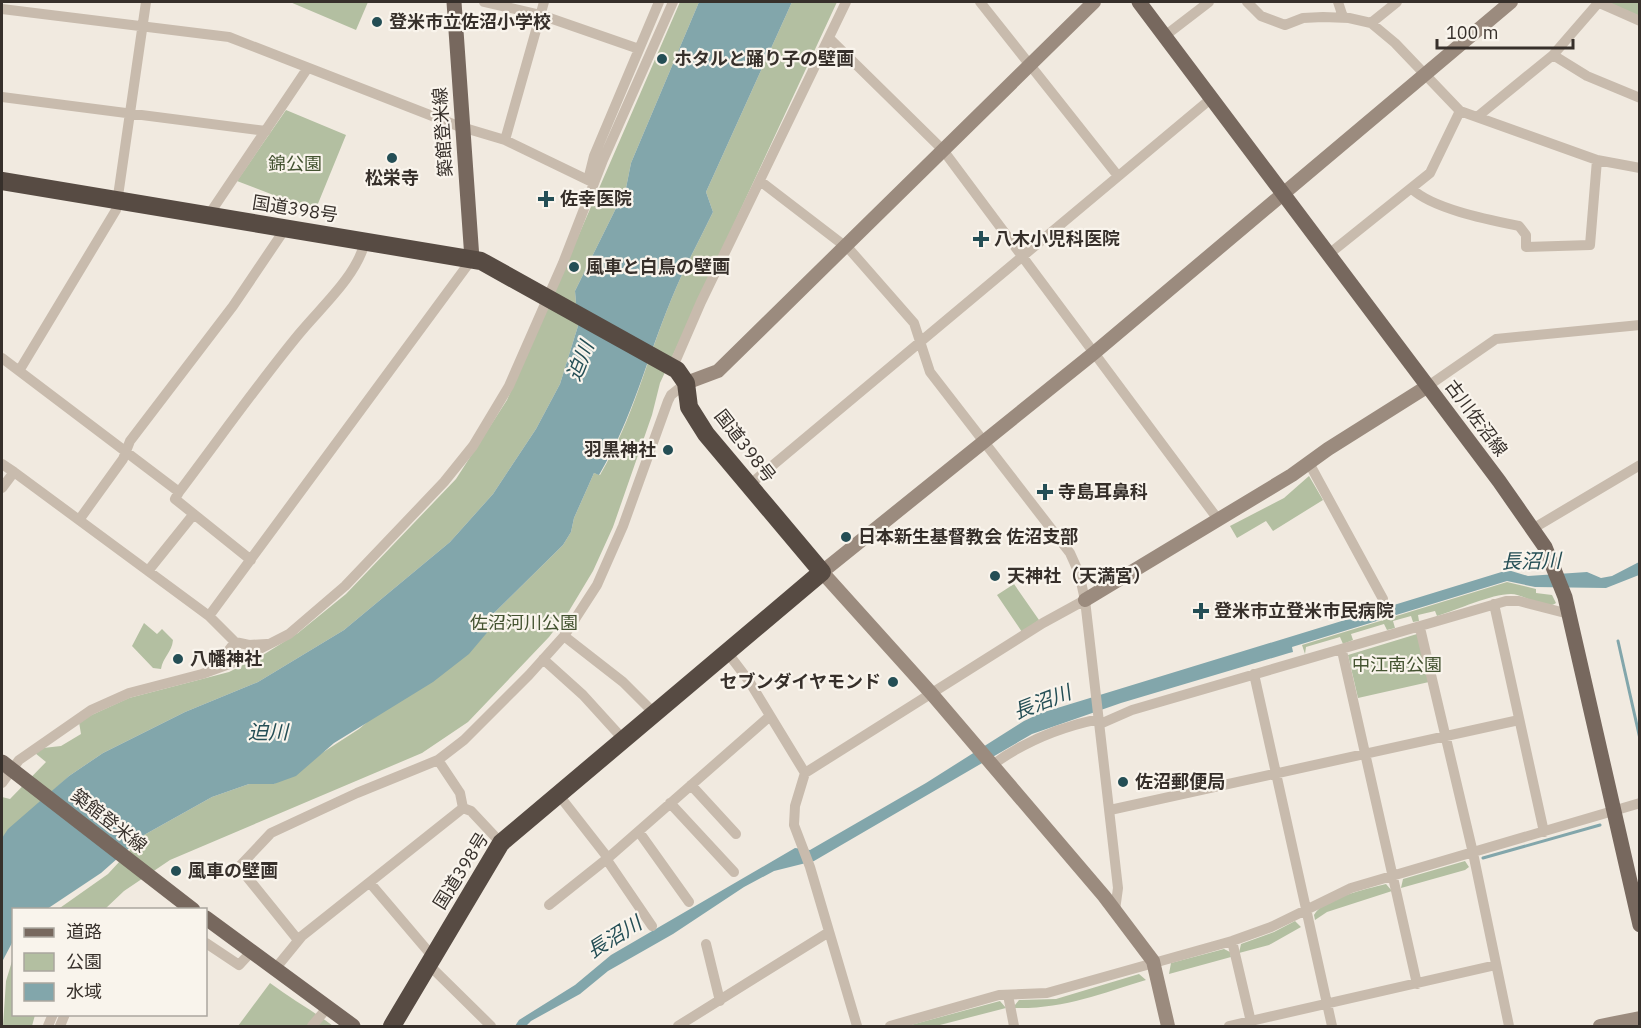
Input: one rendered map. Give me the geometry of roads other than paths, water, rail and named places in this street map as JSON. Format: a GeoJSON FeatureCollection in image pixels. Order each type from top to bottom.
{"type":"FeatureCollection","features":[{"type":"Feature","properties":{"kind":"highway","name":"国道398号"},"geometry":{"type":"LineString","coordinates":[[2,181],[472,259],[548,297],[670,366],[683,376],[682,386],[696,419],[748,486],[822,572],[501,843],[392,1026]]}},
{"type":"Feature","properties":{"kind":"main road","name":"築館登米線"},"geometry":{"type":"LineString","coordinates":[[454,2],[472,259]]}},
{"type":"Feature","properties":{"kind":"main road","name":"古川佐沼線"},"geometry":{"type":"LineString","coordinates":[[1139,2],[1213,97],[1534,528],[1556,571],[1565,597],[1639,922]]}},
{"type":"Feature","properties":{"kind":"main road","name":"築館登米線"},"geometry":{"type":"LineString","coordinates":[[6,766],[192,908]]}},
{"type":"Feature","properties":{"kind":"main road"},"geometry":{"type":"LineString","coordinates":[[207,919],[353,1026]]}},
{"type":"Feature","properties":{"kind":"street"},"geometry":{"type":"LineString","coordinates":[[19,371],[113,219],[119,201],[146,2]]}},
{"type":"Feature","properties":{"kind":"street"},"geometry":{"type":"LineString","coordinates":[[484,2],[541,15],[639,49]]}},
{"type":"Feature","properties":{"kind":"street"},"geometry":{"type":"LineString","coordinates":[[505,140],[544,2]]}},
{"type":"Feature","properties":{"kind":"street"},"geometry":{"type":"LineString","coordinates":[[591,181],[594,156],[659,2]]}},
{"type":"Feature","properties":{"kind":"street"},"geometry":{"type":"LineString","coordinates":[[2,783],[6,766],[19,760],[80,716],[107,702],[202,675],[232,663],[273,644],[310,619],[345,586],[459,465],[495,412],[548,297],[591,181],[673,2]]}},
{"type":"Feature","properties":{"kind":"street"},"geometry":{"type":"LineString","coordinates":[[670,366],[675,362],[846,2]]}},
{"type":"Feature","properties":{"kind":"street"},"geometry":{"type":"LineString","coordinates":[[980,2],[1118,176]]}},
{"type":"Feature","properties":{"kind":"street"},"geometry":{"type":"LineString","coordinates":[[298,940],[239,867],[271,832],[438,760],[464,740],[564,636],[601,575],[623,526],[658,425],[671,395],[682,386],[718,371],[1094,2]]}},
{"type":"Feature","properties":{"kind":"street"},"geometry":{"type":"LineString","coordinates":[[1166,35],[1209,2]]}},
{"type":"Feature","properties":{"kind":"street"},"geometry":{"type":"LineString","coordinates":[[1247,2],[1261,15],[1285,25],[1303,18],[1343,17],[1371,23],[1395,43],[1424,76],[1460,111],[1597,160],[1640,168]]}},
{"type":"Feature","properties":{"kind":"street"},"geometry":{"type":"LineString","coordinates":[[1338,2],[1343,17]]}},
{"type":"Feature","properties":{"kind":"street"},"geometry":{"type":"LineString","coordinates":[[1371,23],[1397,2]]}},
{"type":"Feature","properties":{"kind":"street"},"geometry":{"type":"LineString","coordinates":[[1168,1026],[1153,961],[1115,910],[931,693],[822,572],[1094,353],[1511,2]]}},
{"type":"Feature","properties":{"kind":"street"},"geometry":{"type":"LineString","coordinates":[[1477,117],[1553,55],[1598,2],[1640,21]]}},
{"type":"Feature","properties":{"kind":"street"},"geometry":{"type":"LineString","coordinates":[[2,9],[229,37],[462,127],[505,140],[591,181]]}},
{"type":"Feature","properties":{"kind":"street"},"geometry":{"type":"LineString","coordinates":[[829,38],[943,150],[1217,518]]}},
{"type":"Feature","properties":{"kind":"street"},"geometry":{"type":"LineString","coordinates":[[1553,55],[1587,76],[1640,98]]}},
{"type":"Feature","properties":{"kind":"street"},"geometry":{"type":"LineString","coordinates":[[208,216],[307,69]]}},
{"type":"Feature","properties":{"kind":"street"},"geometry":{"type":"LineString","coordinates":[[2,97],[266,131]]}},
{"type":"Feature","properties":{"kind":"street"},"geometry":{"type":"LineString","coordinates":[[748,486],[1213,97]]}},
{"type":"Feature","properties":{"kind":"street"},"geometry":{"type":"LineString","coordinates":[[1329,254],[1412,189],[1430,172],[1460,111]]}},
{"type":"Feature","properties":{"kind":"street"},"geometry":{"type":"LineString","coordinates":[[1412,189],[1421,197],[1439,204],[1519,226],[1526,235],[1526,248],[1590,245],[1597,160]]}},
{"type":"Feature","properties":{"kind":"street"},"geometry":{"type":"LineString","coordinates":[[760,181],[846,247],[914,323],[918,342],[930,372],[1070,553],[1079,573],[1085,600],[1118,888],[1115,910]]}},
{"type":"Feature","properties":{"kind":"street"},"geometry":{"type":"LineString","coordinates":[[79,520],[123,459],[124,452],[158,403],[233,306],[285,229]]}},
{"type":"Feature","properties":{"kind":"street"},"geometry":{"type":"LineString","coordinates":[[251,560],[175,499],[298,335],[328,301],[359,258],[365,242]]}},
{"type":"Feature","properties":{"kind":"street"},"geometry":{"type":"LineString","coordinates":[[209,616],[472,259]]}},
{"type":"Feature","properties":{"kind":"street"},"geometry":{"type":"LineString","coordinates":[[856,1026],[810,867],[793,820],[805,774],[1043,623],[1085,600],[1309,463],[1496,339],[1640,325]]}},
{"type":"Feature","properties":{"kind":"street"},"geometry":{"type":"LineString","coordinates":[[2,358],[179,492]]}},
{"type":"Feature","properties":{"kind":"street"},"geometry":{"type":"LineString","coordinates":[[1309,463],[1383,599]]}},
{"type":"Feature","properties":{"kind":"street"},"geometry":{"type":"LineString","coordinates":[[2,464],[209,616],[235,642],[249,645],[273,644]]}},
{"type":"Feature","properties":{"kind":"street"},"geometry":{"type":"LineString","coordinates":[[1534,528],[1640,465]]}},
{"type":"Feature","properties":{"kind":"street"},"geometry":{"type":"LineString","coordinates":[[2,488],[14,472]]}},
{"type":"Feature","properties":{"kind":"street"},"geometry":{"type":"LineString","coordinates":[[148,571],[193,515]]}},
{"type":"Feature","properties":{"kind":"street"},"geometry":{"type":"LineString","coordinates":[[990,764],[1046,735],[1078,723],[1099,720],[1254,674],[1342,651],[1494,604],[1519,601],[1569,614]]}},
{"type":"Feature","properties":{"kind":"street"},"geometry":{"type":"LineString","coordinates":[[1494,604],[1544,832]]}},
{"type":"Feature","properties":{"kind":"street"},"geometry":{"type":"LineString","coordinates":[[1420,628],[1473,853],[1509,1026]]}},
{"type":"Feature","properties":{"kind":"street"},"geometry":{"type":"LineString","coordinates":[[564,636],[623,682],[654,713]]}},
{"type":"Feature","properties":{"kind":"street"},"geometry":{"type":"LineString","coordinates":[[202,675],[222,659],[235,642]]}},
{"type":"Feature","properties":{"kind":"street"},"geometry":{"type":"LineString","coordinates":[[1342,651],[1417,984]]}},
{"type":"Feature","properties":{"kind":"street"},"geometry":{"type":"LineString","coordinates":[[726,652],[770,716],[805,774]]}},
{"type":"Feature","properties":{"kind":"street"},"geometry":{"type":"LineString","coordinates":[[543,659],[583,695],[623,739]]}},
{"type":"Feature","properties":{"kind":"street"},"geometry":{"type":"LineString","coordinates":[[1254,674],[1332,1026]]}},
{"type":"Feature","properties":{"kind":"street"},"geometry":{"type":"LineString","coordinates":[[549,905],[607,859],[770,716]]}},
{"type":"Feature","properties":{"kind":"street"},"geometry":{"type":"LineString","coordinates":[[1110,810],[1518,720]]}},
{"type":"Feature","properties":{"kind":"street"},"geometry":{"type":"LineString","coordinates":[[438,760],[460,793],[463,808]]}},
{"type":"Feature","properties":{"kind":"street"},"geometry":{"type":"LineString","coordinates":[[692,785],[736,834]]}},
{"type":"Feature","properties":{"kind":"street"},"geometry":{"type":"LineString","coordinates":[[558,794],[607,859],[652,926]]}},
{"type":"Feature","properties":{"kind":"street"},"geometry":{"type":"LineString","coordinates":[[670,803],[734,872]]}},
{"type":"Feature","properties":{"kind":"street"},"geometry":{"type":"LineString","coordinates":[[890,1026],[966,1004],[1008,995],[1047,993],[1153,961],[1232,941],[1271,927],[1351,888],[1640,803]]}},
{"type":"Feature","properties":{"kind":"street"},"geometry":{"type":"LineString","coordinates":[[463,808],[471,811],[501,843]]}},
{"type":"Feature","properties":{"kind":"street"},"geometry":{"type":"LineString","coordinates":[[275,969],[298,940],[463,808]]}},
{"type":"Feature","properties":{"kind":"street"},"geometry":{"type":"LineString","coordinates":[[639,831],[688,902]]}},
{"type":"Feature","properties":{"kind":"street"},"geometry":{"type":"LineString","coordinates":[[370,883],[431,961],[491,1026]]}},
{"type":"Feature","properties":{"kind":"street"},"geometry":{"type":"LineString","coordinates":[[678,1026],[829,932]]}},
{"type":"Feature","properties":{"kind":"street"},"geometry":{"type":"LineString","coordinates":[[1232,941],[1251,1022]]}},
{"type":"Feature","properties":{"kind":"street"},"geometry":{"type":"LineString","coordinates":[[207,944],[238,965],[251,952]]}},
{"type":"Feature","properties":{"kind":"street"},"geometry":{"type":"LineString","coordinates":[[706,944],[720,1000]]}},
{"type":"Feature","properties":{"kind":"street"},"geometry":{"type":"LineString","coordinates":[[1229,1026],[1496,965]]}},
{"type":"Feature","properties":{"kind":"street"},"geometry":{"type":"LineString","coordinates":[[1008,995],[1014,1026]]}},
{"type":"Feature","properties":{"kind":"street"},"geometry":{"type":"LineString","coordinates":[[312,1026],[327,1008]]}},
{"type":"Feature","properties":{"kind":"street"},"geometry":{"type":"LineString","coordinates":[[1600,1026],[1640,1018]]}},
{"type":"Feature","properties":{"kind":"water","name":"迫川"},"geometry":{"type":"Polygon","coordinates":[[[699,2],[792,2],[706,192],[713,212],[662,322],[621,433],[599,475],[594,473],[574,518],[571,532],[563,545],[494,613],[496,622],[469,654],[433,682],[334,743],[296,776],[274,784],[249,784],[212,797],[144,835],[101,873],[48,908],[12,908],[12,943],[2,962],[2,838],[8,829],[69,776],[103,753],[185,712],[258,682],[344,630],[450,542],[493,494],[536,429],[560,384],[578,326],[575,291],[626,188],[631,163],[699,2]]]}},
{"type":"Feature","properties":{"kind":"water"},"geometry":{"type":"Polygon","coordinates":[[[1639,562],[1639,575],[1606,588],[1535,587],[1507,581],[1292,647],[1293,652],[1121,703],[1032,734],[814,861],[774,871],[744,887],[673,934],[608,971],[580,994],[526,1026],[515,1026],[519,1020],[575,985],[611,955],[795,848],[810,850],[1041,713],[1508,570],[1528,576],[1587,572],[1601,578],[1612,576],[1639,562]]]}},
{"type":"Feature","properties":{"kind":"waterway"},"geometry":{"type":"LineString","coordinates":[[1618,641],[1640,739]]}},
{"type":"Feature","properties":{"kind":"waterway"},"geometry":{"type":"LineString","coordinates":[[1483,858],[1600,825]]}},
{"type":"Feature","properties":{"kind":"place","name":"登米市立佐沼小学校"},"geometry":{"type":"Point","coordinates":[377,22]}},
{"type":"Feature","properties":{"kind":"place","name":"ホタルと踊り子の壁画"},"geometry":{"type":"Point","coordinates":[662,59]}},
{"type":"Feature","properties":{"kind":"place","name":"松栄寺"},"geometry":{"type":"Point","coordinates":[392,158]}},
{"type":"Feature","properties":{"kind":"place","name":"佐幸医院"},"geometry":{"type":"Point","coordinates":[546,199]}},
{"type":"Feature","properties":{"kind":"place","name":"八木小児科医院"},"geometry":{"type":"Point","coordinates":[981,239]}},
{"type":"Feature","properties":{"kind":"place","name":"風車と白鳥の壁画"},"geometry":{"type":"Point","coordinates":[574,267]}},
{"type":"Feature","properties":{"kind":"place","name":"羽黒神社"},"geometry":{"type":"Point","coordinates":[668,450]}},
{"type":"Feature","properties":{"kind":"place","name":"寺島耳鼻科"},"geometry":{"type":"Point","coordinates":[1045,492]}},
{"type":"Feature","properties":{"kind":"place","name":"日本新生基督教会 佐沼支部"},"geometry":{"type":"Point","coordinates":[846,537]}},
{"type":"Feature","properties":{"kind":"place","name":"天神社（天満宮）"},"geometry":{"type":"Point","coordinates":[995,576]}},
{"type":"Feature","properties":{"kind":"place","name":"登米市立登米市民病院"},"geometry":{"type":"Point","coordinates":[1201,611]}},
{"type":"Feature","properties":{"kind":"place","name":"八幡神社"},"geometry":{"type":"Point","coordinates":[178,659]}},
{"type":"Feature","properties":{"kind":"place","name":"セブンダイヤモンド"},"geometry":{"type":"Point","coordinates":[893,682]}},
{"type":"Feature","properties":{"kind":"place","name":"佐沼郵便局"},"geometry":{"type":"Point","coordinates":[1123,782]}},
{"type":"Feature","properties":{"kind":"place","name":"風車の壁画"},"geometry":{"type":"Point","coordinates":[176,871]}},
{"type":"Feature","properties":{"kind":"park label","name":"錦公園"},"geometry":{"type":"Point","coordinates":[295,164]}},
{"type":"Feature","properties":{"kind":"park label","name":"佐沼河川公園"},"geometry":{"type":"Point","coordinates":[524,623]}},
{"type":"Feature","properties":{"kind":"park label","name":"中江南公園"},"geometry":{"type":"Point","coordinates":[1397,665]}},
{"type":"Feature","properties":{"kind":"water label","name":"長沼川"},"geometry":{"type":"Point","coordinates":[1531,561]}},
{"type":"Feature","properties":{"kind":"water label","name":"長沼川"},"geometry":{"type":"Point","coordinates":[1042,702]}},
{"type":"Feature","properties":{"kind":"water label","name":"長沼川"},"geometry":{"type":"Point","coordinates":[614,937]}}]}
